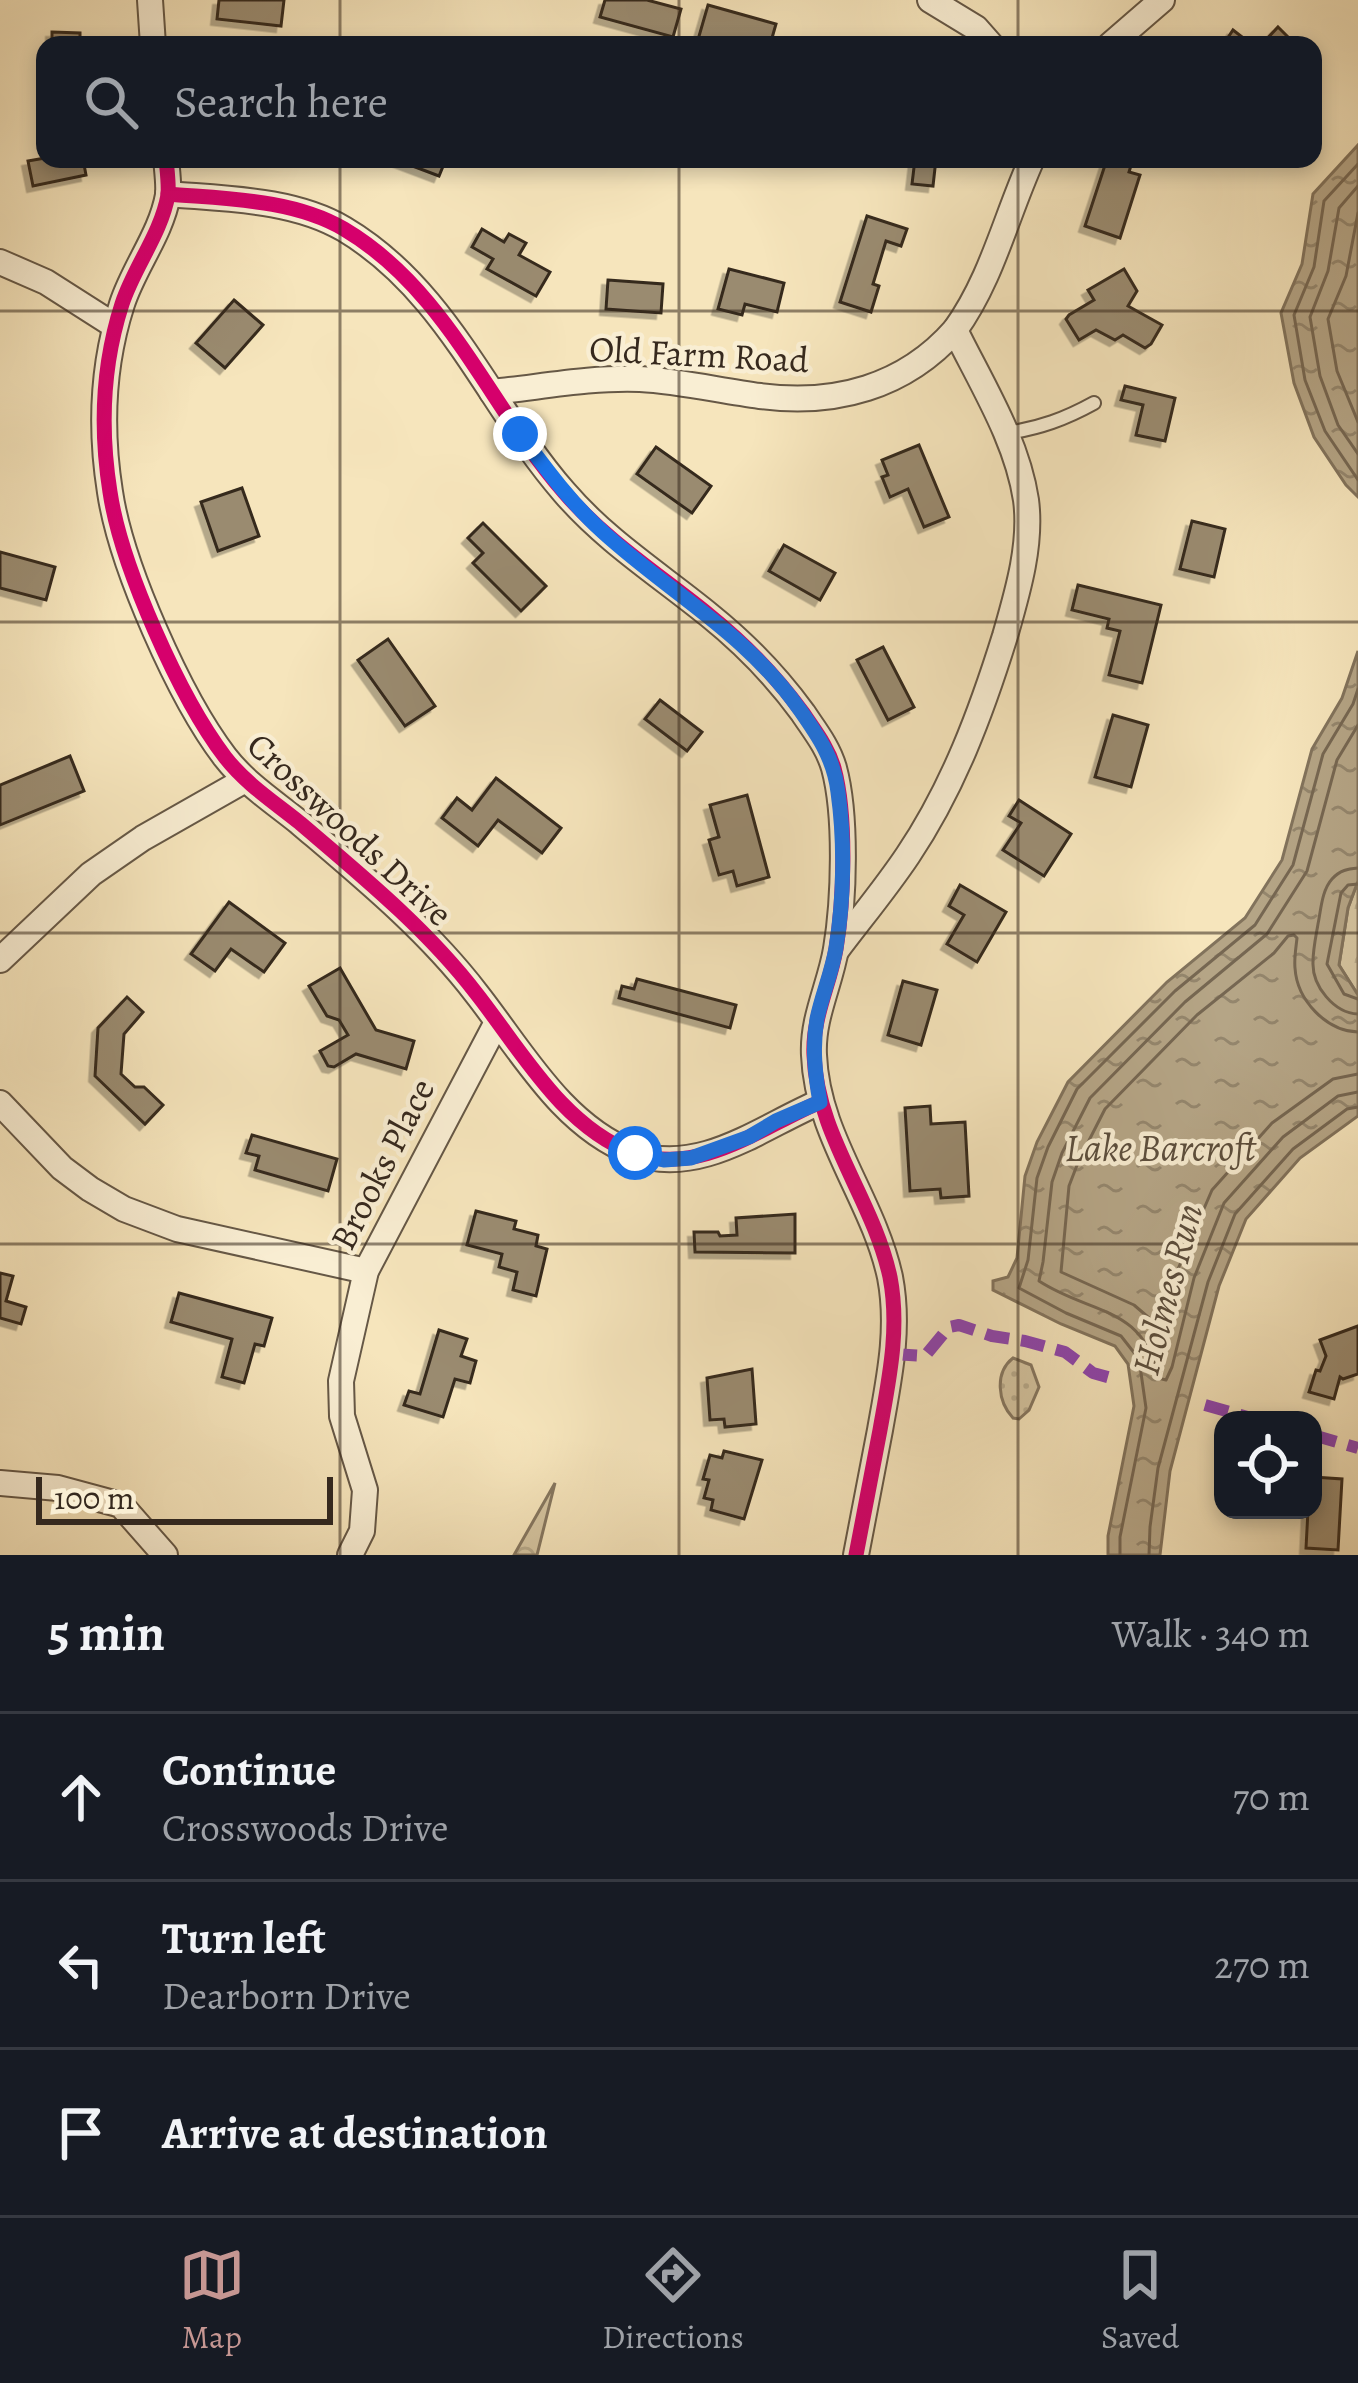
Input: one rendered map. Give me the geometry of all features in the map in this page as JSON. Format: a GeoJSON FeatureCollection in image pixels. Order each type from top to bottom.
{"type":"FeatureCollection","features":[{"type":"Feature","properties":{"kind":"street"},"geometry":{"type":"LineString","coordinates":[[150,0],[152,36]]}},
{"type":"Feature","properties":{"kind":"street"},"geometry":{"type":"LineString","coordinates":[[930,0],[983,36]]}},
{"type":"Feature","properties":{"kind":"street"},"geometry":{"type":"LineString","coordinates":[[1121,36],[1162,0]]}},
{"type":"Feature","properties":{"kind":"street","name":"Crosswoods Drive"},"geometry":{"type":"LineString","coordinates":[[167,168],[168,194],[116,326],[103,405],[110,491],[121,542],[174,670],[211,736],[245,780],[412,924],[466,980],[559,1099],[607,1141],[649,1157],[677,1160],[715,1151],[820,1102]]}},
{"type":"Feature","properties":{"kind":"street","name":"Old Farm Road"},"geometry":{"type":"LineString","coordinates":[[492,392],[605,379],[767,397],[806,398],[873,387],[921,364],[971,308],[1028,168]]}},
{"type":"Feature","properties":{"kind":"street"},"geometry":{"type":"LineString","coordinates":[[168,194],[261,203],[318,217],[364,243],[421,294],[448,327],[563,492],[632,557],[736,637],[770,671],[824,743],[834,768],[840,815],[841,890],[836,951],[817,1019],[814,1050],[820,1102],[880,1242],[895,1316],[893,1354],[856,1555]]}},
{"type":"Feature","properties":{"kind":"street"},"geometry":{"type":"LineString","coordinates":[[0,262],[46,282],[116,326]]}},
{"type":"Feature","properties":{"kind":"street"},"geometry":{"type":"LineString","coordinates":[[836,951],[934,813],[988,690],[1014,606],[1027,524],[1020,472],[955,330]]}},
{"type":"Feature","properties":{"kind":"street"},"geometry":{"type":"LineString","coordinates":[[0,960],[91,874],[143,838],[245,780]]}},
{"type":"Feature","properties":{"kind":"street","name":"Brooks Place"},"geometry":{"type":"LineString","coordinates":[[350,1555],[362,1531],[365,1490],[342,1416],[341,1381],[366,1270],[497,1022]]}},
{"type":"Feature","properties":{"kind":"street"},"geometry":{"type":"LineString","coordinates":[[0,1103],[62,1168],[124,1209],[177,1229],[366,1270]]}},
{"type":"Feature","properties":{"kind":"street"},"geometry":{"type":"LineString","coordinates":[[0,1483],[58,1488],[121,1505],[165,1555]]}},
{"type":"Feature","properties":{"kind":"lane"},"geometry":{"type":"LineString","coordinates":[[1006,433],[1039,428],[1094,403]]}},
{"type":"Feature","properties":{"kind":"green space"},"geometry":{"type":"Polygon","coordinates":[[[1358,881],[1358,995],[1339,965],[1348,908],[1358,881]]]}},
{"type":"Feature","properties":{"kind":"green space"},"geometry":{"type":"Polygon","coordinates":[[[1013,1358],[1031,1365],[1039,1387],[1029,1410],[1019,1419],[1008,1411],[1000,1388],[1003,1371],[1013,1358]]]}},
{"type":"Feature","properties":{"kind":"green space"},"geometry":{"type":"Polygon","coordinates":[[[555,1483],[537,1555],[514,1555],[555,1483]]]}},
{"type":"Feature","properties":{"kind":"water"},"geometry":{"type":"Polygon","coordinates":[[[1358,145],[1358,497],[1314,437],[1294,383],[1281,313],[1302,264],[1313,194],[1358,145]]]}},
{"type":"Feature","properties":{"kind":"water","name":"Lake Barcroft"},"geometry":{"type":"Polygon","coordinates":[[[1358,651],[1358,881],[1348,908],[1339,965],[1358,995],[1358,1116],[1300,1158],[1246,1219],[1219,1286],[1170,1471],[1160,1555],[1108,1555],[1134,1406],[1128,1364],[1115,1346],[993,1290],[993,1281],[1008,1277],[1017,1258],[1025,1176],[1068,1082],[1167,982],[1245,918],[1282,860],[1312,749],[1342,698],[1358,651]]]}},
{"type":"Feature","properties":{"kind":"building"},"geometry":{"type":"Polygon","coordinates":[[[219,0],[284,0],[281,26],[217,19],[219,0]]]}},
{"type":"Feature","properties":{"kind":"building"},"geometry":{"type":"Polygon","coordinates":[[[605,0],[647,0],[681,9],[673,36],[600,17],[605,0]]]}},
{"type":"Feature","properties":{"kind":"building"},"geometry":{"type":"Polygon","coordinates":[[[708,5],[776,24],[773,36],[699,36],[708,5]]]}},
{"type":"Feature","properties":{"kind":"building"},"geometry":{"type":"Polygon","coordinates":[[[52,32],[80,33],[80,36],[52,36],[52,32]]]}},
{"type":"Feature","properties":{"kind":"building"},"geometry":{"type":"Polygon","coordinates":[[[36,160],[36,168],[85,168],[86,175],[33,186],[28,161],[36,160]]]}},
{"type":"Feature","properties":{"kind":"building"},"geometry":{"type":"Polygon","coordinates":[[[418,168],[442,168],[439,176],[418,168]]]}},
{"type":"Feature","properties":{"kind":"building"},"geometry":{"type":"Polygon","coordinates":[[[914,168],[935,168],[933,186],[912,184],[914,168]]]}},
{"type":"Feature","properties":{"kind":"building"},"geometry":{"type":"Polygon","coordinates":[[[1104,168],[1130,168],[1129,172],[1140,175],[1120,238],[1085,226],[1104,168]]]}},
{"type":"Feature","properties":{"kind":"building"},"geometry":{"type":"Polygon","coordinates":[[[867,216],[907,229],[901,246],[886,241],[873,284],[879,286],[871,312],[840,302],[867,216]]]}},
{"type":"Feature","properties":{"kind":"building"},"geometry":{"type":"Polygon","coordinates":[[[482,229],[504,242],[509,234],[526,243],[519,255],[550,272],[536,296],[487,269],[493,259],[472,247],[482,229]]]}},
{"type":"Feature","properties":{"kind":"building"},"geometry":{"type":"Polygon","coordinates":[[[729,269],[784,283],[777,312],[745,304],[742,315],[718,309],[729,269]]]}},
{"type":"Feature","properties":{"kind":"building"},"geometry":{"type":"Polygon","coordinates":[[[1124,269],[1137,291],[1128,306],[1162,325],[1151,344],[1145,348],[1123,335],[1115,340],[1096,330],[1079,340],[1066,319],[1094,300],[1088,290],[1124,269]]]}},
{"type":"Feature","properties":{"kind":"building"},"geometry":{"type":"Polygon","coordinates":[[[608,280],[663,284],[661,313],[606,309],[608,280]]]}},
{"type":"Feature","properties":{"kind":"building"},"geometry":{"type":"Polygon","coordinates":[[[234,300],[263,325],[225,368],[196,343],[234,300]]]}},
{"type":"Feature","properties":{"kind":"building"},"geometry":{"type":"Polygon","coordinates":[[[1125,386],[1175,398],[1165,441],[1136,435],[1143,405],[1121,400],[1125,386]]]}},
{"type":"Feature","properties":{"kind":"building"},"geometry":{"type":"Polygon","coordinates":[[[919,445],[949,517],[924,527],[908,489],[890,497],[882,477],[888,475],[882,460],[919,445]]]}},
{"type":"Feature","properties":{"kind":"building"},"geometry":{"type":"Polygon","coordinates":[[[656,447],[711,486],[692,513],[637,474],[656,447]]]}},
{"type":"Feature","properties":{"kind":"building"},"geometry":{"type":"Polygon","coordinates":[[[242,488],[259,536],[218,551],[201,502],[242,488]]]}},
{"type":"Feature","properties":{"kind":"building"},"geometry":{"type":"Polygon","coordinates":[[[1192,521],[1225,529],[1214,577],[1180,569],[1192,521]]]}},
{"type":"Feature","properties":{"kind":"building"},"geometry":{"type":"Polygon","coordinates":[[[483,523],[546,586],[521,611],[473,563],[483,553],[468,538],[483,523]]]}},
{"type":"Feature","properties":{"kind":"building"},"geometry":{"type":"Polygon","coordinates":[[[784,545],[835,573],[820,600],[769,571],[784,545]]]}},
{"type":"Feature","properties":{"kind":"building"},"geometry":{"type":"Polygon","coordinates":[[[0,552],[55,567],[46,600],[0,588],[0,552]]]}},
{"type":"Feature","properties":{"kind":"building"},"geometry":{"type":"Polygon","coordinates":[[[1078,585],[1161,605],[1142,683],[1109,675],[1120,631],[1107,628],[1109,619],[1072,610],[1078,585]]]}},
{"type":"Feature","properties":{"kind":"building"},"geometry":{"type":"Polygon","coordinates":[[[388,639],[435,706],[405,726],[358,660],[388,639]]]}},
{"type":"Feature","properties":{"kind":"building"},"geometry":{"type":"Polygon","coordinates":[[[883,647],[914,707],[888,720],[857,660],[883,647]]]}},
{"type":"Feature","properties":{"kind":"building"},"geometry":{"type":"Polygon","coordinates":[[[660,700],[702,732],[687,751],[645,719],[660,700]]]}},
{"type":"Feature","properties":{"kind":"building"},"geometry":{"type":"Polygon","coordinates":[[[1113,715],[1148,725],[1131,787],[1095,777],[1113,715]]]}},
{"type":"Feature","properties":{"kind":"building"},"geometry":{"type":"Polygon","coordinates":[[[70,756],[84,791],[0,825],[0,785],[70,756]]]}},
{"type":"Feature","properties":{"kind":"building"},"geometry":{"type":"Polygon","coordinates":[[[496,778],[561,828],[542,853],[498,820],[478,846],[442,818],[457,798],[472,810],[496,778]]]}},
{"type":"Feature","properties":{"kind":"building"},"geometry":{"type":"Polygon","coordinates":[[[747,795],[769,877],[737,886],[733,871],[719,875],[709,840],[719,837],[710,805],[747,795]]]}},
{"type":"Feature","properties":{"kind":"building"},"geometry":{"type":"Polygon","coordinates":[[[1019,800],[1071,834],[1044,876],[1003,850],[1021,823],[1009,816],[1019,800]]]}},
{"type":"Feature","properties":{"kind":"building"},"geometry":{"type":"Polygon","coordinates":[[[960,885],[1006,912],[977,962],[947,944],[964,915],[949,906],[960,885]]]}},
{"type":"Feature","properties":{"kind":"building"},"geometry":{"type":"Polygon","coordinates":[[[229,902],[285,943],[264,972],[231,949],[215,971],[191,954],[229,902]]]}},
{"type":"Feature","properties":{"kind":"building"},"geometry":{"type":"Polygon","coordinates":[[[340,968],[376,1030],[414,1041],[406,1069],[356,1054],[328,1066],[320,1051],[348,1035],[339,1020],[327,1016],[309,986],[340,968]]]}},
{"type":"Feature","properties":{"kind":"building"},"geometry":{"type":"Polygon","coordinates":[[[637,979],[736,1005],[730,1028],[619,998],[622,986],[634,989],[637,979]]]}},
{"type":"Feature","properties":{"kind":"building"},"geometry":{"type":"Polygon","coordinates":[[[903,981],[937,990],[921,1045],[888,1035],[903,981]]]}},
{"type":"Feature","properties":{"kind":"building"},"geometry":{"type":"Polygon","coordinates":[[[127,997],[143,1012],[124,1034],[121,1074],[163,1105],[145,1124],[95,1076],[98,1028],[127,997]]]}},
{"type":"Feature","properties":{"kind":"building"},"geometry":{"type":"Polygon","coordinates":[[[930,1106],[931,1124],[965,1122],[969,1196],[941,1198],[940,1189],[910,1191],[905,1108],[930,1106]]]}},
{"type":"Feature","properties":{"kind":"building"},"geometry":{"type":"Polygon","coordinates":[[[252,1135],[337,1159],[328,1191],[255,1170],[259,1156],[246,1153],[252,1135]]]}},
{"type":"Feature","properties":{"kind":"building"},"geometry":{"type":"Polygon","coordinates":[[[476,1211],[516,1221],[514,1229],[538,1235],[536,1246],[547,1249],[536,1296],[513,1290],[517,1272],[499,1267],[502,1254],[467,1245],[476,1211]]]}},
{"type":"Feature","properties":{"kind":"building"},"geometry":{"type":"Polygon","coordinates":[[[795,1214],[795,1253],[695,1252],[694,1232],[737,1235],[736,1218],[795,1214]]]}},
{"type":"Feature","properties":{"kind":"building"},"geometry":{"type":"Polygon","coordinates":[[[0,1273],[13,1276],[6,1301],[26,1307],[21,1324],[0,1318],[0,1273]]]}},
{"type":"Feature","properties":{"kind":"building"},"geometry":{"type":"Polygon","coordinates":[[[179,1293],[272,1318],[264,1346],[255,1344],[244,1383],[222,1377],[232,1339],[171,1322],[179,1293]]]}},
{"type":"Feature","properties":{"kind":"building"},"geometry":{"type":"Polygon","coordinates":[[[1358,1326],[1358,1374],[1340,1377],[1334,1399],[1309,1392],[1326,1356],[1320,1340],[1358,1326]]]}},
{"type":"Feature","properties":{"kind":"building"},"geometry":{"type":"Polygon","coordinates":[[[439,1330],[467,1339],[461,1356],[476,1361],[470,1383],[455,1379],[443,1417],[404,1405],[409,1391],[420,1394],[439,1330]]]}},
{"type":"Feature","properties":{"kind":"building"},"geometry":{"type":"Polygon","coordinates":[[[752,1369],[756,1424],[725,1427],[724,1419],[710,1420],[707,1378],[752,1369]]]}},
{"type":"Feature","properties":{"kind":"building"},"geometry":{"type":"Polygon","coordinates":[[[724,1451],[762,1460],[744,1519],[711,1510],[713,1500],[704,1498],[709,1480],[703,1479],[710,1455],[722,1458],[724,1451]]]}},
{"type":"Feature","properties":{"kind":"building"},"geometry":{"type":"Polygon","coordinates":[[[1322,1478],[1342,1479],[1338,1550],[1306,1548],[1308,1519],[1322,1519],[1322,1478]]]}},
{"type":"Feature","properties":{"kind":"marked path"},"geometry":{"type":"LineString","coordinates":[[893,1354],[925,1356],[949,1327],[959,1325],[1065,1352],[1093,1373],[1111,1378]]}},
{"type":"Feature","properties":{"kind":"marked path"},"geometry":{"type":"LineString","coordinates":[[1205,1405],[1226,1411]]}},
{"type":"Feature","properties":{"kind":"marked path"},"geometry":{"type":"LineString","coordinates":[[1322,1438],[1358,1448]]}},
{"type":"Feature","properties":{"kind":"cycle path"},"geometry":{"type":"LineString","coordinates":[[167,168],[165,209],[127,290],[110,351],[104,421],[107,468],[116,522],[139,593],[190,701],[225,757],[415,925],[457,969],[564,1106],[608,1141],[633,1153],[682,1159],[730,1146],[820,1102]]}},
{"type":"Feature","properties":{"kind":"cycle path"},"geometry":{"type":"LineString","coordinates":[[168,194],[259,202],[303,212],[344,229],[380,254],[439,316],[537,459],[580,510],[747,649],[793,699],[828,753],[841,810],[842,883],[836,949],[816,1028],[817,1085],[835,1140],[882,1248],[894,1316],[887,1392],[856,1555]]}},
{"type":"Feature","properties":{"kind":"route"},"geometry":{"type":"LineString","coordinates":[[520,434],[563,492],[602,530],[736,637],[770,671],[824,743],[834,768],[841,890],[836,951],[817,1019],[814,1050],[820,1102],[749,1137],[691,1158],[664,1160],[635,1153]]}},
{"type":"Feature","properties":{"kind":"water label","name":"Holmes Run"},"geometry":{"type":"Point","coordinates":[1167,1289]}}]}
